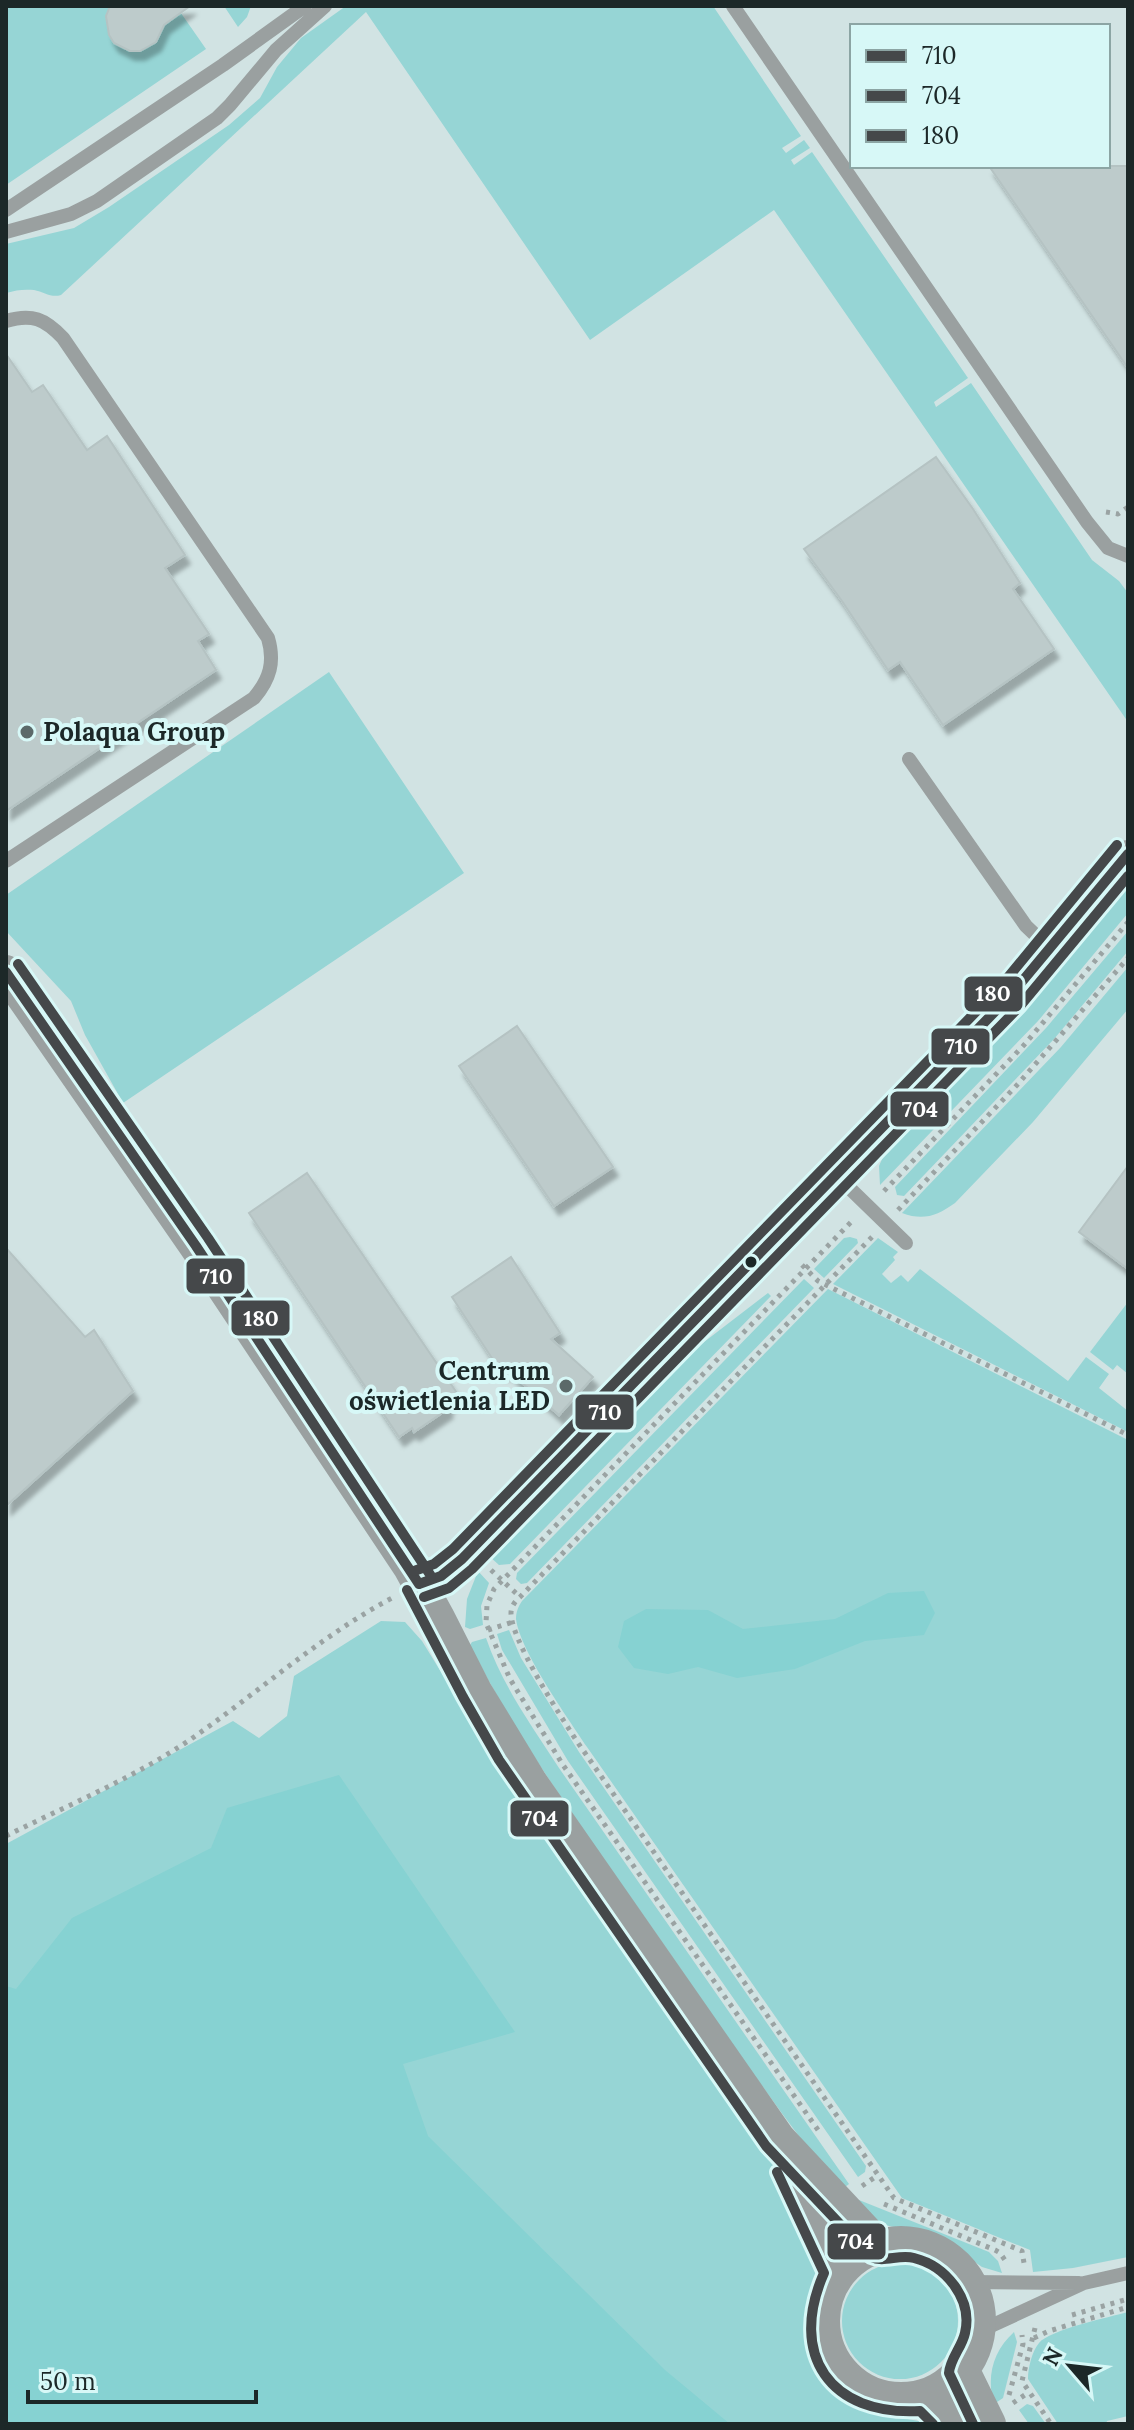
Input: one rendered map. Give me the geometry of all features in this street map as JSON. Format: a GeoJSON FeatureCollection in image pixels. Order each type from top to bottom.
{"type":"FeatureCollection","features":[{"type":"Feature","properties":{"kind":"street"},"geometry":{"type":"LineString","coordinates":[[419,1584],[441,1576],[471,1550],[837,1176],[1010,996],[1128,854]]}},
{"type":"Feature","properties":{"kind":"street"},"geometry":{"type":"LineString","coordinates":[[6,972],[196,1246],[419,1584],[511,1752],[778,2138],[879,2246]]}},
{"type":"Feature","properties":{"kind":"street"},"geometry":{"type":"LineString","coordinates":[[778,2138],[839,2273]]}},
{"type":"Feature","properties":{"kind":"street"},"geometry":{"type":"LineString","coordinates":[[914,2243],[946,2256],[970,2282],[980,2314],[980,2331],[974,2352],[963,2371],[946,2387],[925,2397],[886,2399],[867,2393],[850,2382],[827,2349],[823,2310],[829,2291],[839,2273],[857,2257],[879,2246],[914,2243]]}},
{"type":"Feature","properties":{"kind":"street"},"geometry":{"type":"LineString","coordinates":[[963,2371],[1003,2419]]}},
{"type":"Feature","properties":{"kind":"street"},"geometry":{"type":"LineString","coordinates":[[925,2397],[954,2424]]}},
{"type":"Feature","properties":{"kind":"lane"},"geometry":{"type":"LineString","coordinates":[[6,210],[223,65],[305,6]]}},
{"type":"Feature","properties":{"kind":"lane"},"geometry":{"type":"LineString","coordinates":[[6,232],[71,214],[97,201],[217,118],[276,50],[325,6]]}},
{"type":"Feature","properties":{"kind":"lane"},"geometry":{"type":"LineString","coordinates":[[733,6],[1087,522],[1108,548],[1128,556]]}},
{"type":"Feature","properties":{"kind":"lane"},"geometry":{"type":"LineString","coordinates":[[6,321],[20,317],[37,318],[63,338],[268,638],[272,669],[264,687],[254,698],[6,861]]}},
{"type":"Feature","properties":{"kind":"lane"},"geometry":{"type":"LineString","coordinates":[[909,759],[1026,926],[1050,949]]}},
{"type":"Feature","properties":{"kind":"lane"},"geometry":{"type":"LineString","coordinates":[[837,1176],[906,1243]]}},
{"type":"Feature","properties":{"kind":"lane"},"geometry":{"type":"LineString","coordinates":[[980,2331],[1084,2283],[1128,2273]]}},
{"type":"Feature","properties":{"kind":"lane"},"geometry":{"type":"LineString","coordinates":[[970,2282],[1084,2283]]}},
{"type":"Feature","properties":{"kind":"path"},"geometry":{"type":"LineString","coordinates":[[824,2139],[563,1765],[510,1679],[486,1623],[487,1605],[494,1589],[804,1267],[868,1206],[1024,1045],[1128,922]]}},
{"type":"Feature","properties":{"kind":"path"},"geometry":{"type":"LineString","coordinates":[[1020,2282],[1022,2251],[894,2198],[576,1740],[544,1688],[517,1635],[511,1613],[514,1602],[826,1285],[1018,1084],[1128,958]]}},
{"type":"Feature","properties":{"kind":"path"},"geometry":{"type":"LineString","coordinates":[[804,1267],[818,1281],[1128,1435]]}},
{"type":"Feature","properties":{"kind":"path"},"geometry":{"type":"LineString","coordinates":[[471,1550],[520,1597]]}},
{"type":"Feature","properties":{"kind":"path"},"geometry":{"type":"LineString","coordinates":[[6,1836],[189,1741],[324,1639],[419,1584]]}},
{"type":"Feature","properties":{"kind":"path"},"geometry":{"type":"LineString","coordinates":[[859,2188],[864,2195]]}},
{"type":"Feature","properties":{"kind":"path"},"geometry":{"type":"LineString","coordinates":[[878,2201],[1000,2253],[1020,2282]]}},
{"type":"Feature","properties":{"kind":"path"},"geometry":{"type":"LineString","coordinates":[[1033,2339],[1049,2331],[1128,2307]]}},
{"type":"Feature","properties":{"kind":"path"},"geometry":{"type":"LineString","coordinates":[[1025,2310],[1035,2326],[1022,2381],[1051,2424]]}},
{"type":"Feature","properties":{"kind":"path"},"geometry":{"type":"LineString","coordinates":[[1003,2419],[1023,2344],[1025,2310]]}},
{"type":"Feature","properties":{"kind":"shaded area"},"geometry":{"type":"Polygon","coordinates":[[[6,6],[176,6],[206,49],[6,185],[6,6]]]}},
{"type":"Feature","properties":{"kind":"shaded area"},"geometry":{"type":"Polygon","coordinates":[[[224,6],[251,6],[238,27],[224,6]]]}},
{"type":"Feature","properties":{"kind":"shaded area"},"geometry":{"type":"Polygon","coordinates":[[[346,6],[713,6],[801,136],[782,148],[786,153],[804,140],[810,148],[791,160],[794,165],[812,152],[968,378],[934,402],[936,407],[971,383],[1092,560],[1119,581],[1128,593],[1128,722],[774,210],[590,340],[366,12],[61,295],[30,290],[6,293],[6,244],[74,228],[229,125],[260,98],[277,67],[301,38],[346,6]]]}},
{"type":"Feature","properties":{"kind":"shaded area"},"geometry":{"type":"Polygon","coordinates":[[[329,672],[464,873],[123,1103],[85,1035],[71,1001],[6,931],[6,895],[329,672]]]}},
{"type":"Feature","properties":{"kind":"shaded area"},"geometry":{"type":"Polygon","coordinates":[[[1128,880],[1128,913],[1038,1021],[880,1185],[879,1166],[887,1148],[1021,1007],[1128,880]]]}},
{"type":"Feature","properties":{"kind":"shaded area"},"geometry":{"type":"Polygon","coordinates":[[[1128,931],[1128,951],[1054,1039],[904,1196],[897,1195],[895,1187],[1046,1028],[1128,931]]]}},
{"type":"Feature","properties":{"kind":"shaded area"},"geometry":{"type":"Polygon","coordinates":[[[1128,967],[1128,1009],[1033,1122],[955,1203],[930,1216],[902,1213],[1061,1047],[1128,967]]]}},
{"type":"Feature","properties":{"kind":"shaded area"},"geometry":{"type":"Polygon","coordinates":[[[844,1238],[857,1239],[858,1243],[824,1278],[814,1269],[844,1238]]]}},
{"type":"Feature","properties":{"kind":"shaded area"},"geometry":{"type":"Polygon","coordinates":[[[878,1238],[898,1252],[882,1274],[891,1283],[901,1275],[908,1282],[920,1269],[1068,1381],[1086,1357],[1109,1374],[1099,1388],[1128,1411],[1128,1432],[833,1284],[878,1238]]]}},
{"type":"Feature","properties":{"kind":"shaded area"},"geometry":{"type":"Polygon","coordinates":[[[804,1279],[814,1288],[527,1583],[521,1584],[516,1579],[517,1573],[804,1279]]]}},
{"type":"Feature","properties":{"kind":"shaded area"},"geometry":{"type":"Polygon","coordinates":[[[828,1289],[1128,1440],[1128,2257],[1033,2272],[1030,2250],[902,2198],[587,1747],[546,1684],[519,1632],[516,1616],[522,1601],[828,1289]]]}},
{"type":"Feature","properties":{"kind":"shaded area"},"geometry":{"type":"Polygon","coordinates":[[[768,1293],[771,1296],[510,1564],[499,1565],[489,1556],[678,1362],[768,1293]]]}},
{"type":"Feature","properties":{"kind":"shaded area"},"geometry":{"type":"Polygon","coordinates":[[[1128,1302],[1128,1374],[1117,1365],[1113,1370],[1090,1352],[1128,1302]]]}},
{"type":"Feature","properties":{"kind":"shaded area"},"geometry":{"type":"Polygon","coordinates":[[[478,1571],[489,1583],[481,1606],[483,1625],[470,1629],[465,1627],[467,1599],[478,1571]]]}},
{"type":"Feature","properties":{"kind":"shaded area"},"geometry":{"type":"Polygon","coordinates":[[[924,1591],[935,1613],[924,1635],[865,1641],[795,1669],[737,1678],[698,1667],[668,1674],[634,1668],[618,1647],[624,1621],[646,1609],[708,1610],[743,1629],[835,1619],[888,1593],[924,1591]]]}},
{"type":"Feature","properties":{"kind":"shaded area"},"geometry":{"type":"Polygon","coordinates":[[[381,1621],[405,1622],[422,1641],[492,1755],[775,2168],[801,2217],[796,2221],[818,2249],[816,2275],[804,2316],[810,2354],[833,2389],[866,2411],[934,2424],[6,2424],[6,1844],[233,1721],[259,1738],[287,1716],[294,1676],[381,1621]]]}},
{"type":"Feature","properties":{"kind":"shaded area"},"geometry":{"type":"Polygon","coordinates":[[[509,1630],[521,1658],[579,1752],[866,2166],[865,2172],[858,2177],[568,1761],[502,1650],[497,1634],[509,1630]]]}},
{"type":"Feature","properties":{"kind":"shaded area"},"geometry":{"type":"Polygon","coordinates":[[[486,1638],[509,1689],[559,1768],[849,2184],[841,2190],[742,2058],[531,1752],[470,1645],[486,1638]]]}},
{"type":"Feature","properties":{"kind":"shaded area"},"geometry":{"type":"Polygon","coordinates":[[[339,1775],[515,2032],[403,2064],[428,2136],[665,2370],[730,2424],[6,2424],[6,1986],[16,1989],[72,1918],[211,1848],[227,1808],[339,1775]]]}},
{"type":"Feature","properties":{"kind":"shaded area"},"geometry":{"type":"Polygon","coordinates":[[[859,2200],[989,2252],[998,2261],[1002,2273],[982,2267],[940,2238],[879,2224],[853,2204],[859,2200]]]}},
{"type":"Feature","properties":{"kind":"shaded area"},"geometry":{"type":"Polygon","coordinates":[[[900,2263],[922,2267],[941,2280],[954,2299],[958,2321],[954,2343],[941,2362],[922,2375],[900,2379],[878,2375],[859,2362],[846,2343],[842,2321],[846,2299],[859,2280],[878,2267],[900,2263]]]}},
{"type":"Feature","properties":{"kind":"shaded area"},"geometry":{"type":"Polygon","coordinates":[[[1128,2312],[1128,2416],[1107,2421],[1106,2424],[1058,2424],[1028,2379],[1037,2346],[1055,2333],[1128,2312]]]}},
{"type":"Feature","properties":{"kind":"shaded area"},"geometry":{"type":"Polygon","coordinates":[[[1014,2332],[1017,2342],[1003,2398],[994,2404],[991,2384],[993,2365],[1001,2347],[1014,2332]]]}},
{"type":"Feature","properties":{"kind":"shaded area"},"geometry":{"type":"Polygon","coordinates":[[[1027,2404],[1033,2406],[1046,2424],[1029,2424],[1019,2410],[1027,2404]]]}},
{"type":"Feature","properties":{"kind":"building"},"geometry":{"type":"Polygon","coordinates":[[[110,6],[190,6],[164,25],[156,42],[140,51],[130,51],[114,43],[109,35],[106,16],[110,6]]]}},
{"type":"Feature","properties":{"kind":"building"},"geometry":{"type":"Polygon","coordinates":[[[1128,166],[1128,368],[990,168],[1128,166]]]}},
{"type":"Feature","properties":{"kind":"building"},"geometry":{"type":"Polygon","coordinates":[[[6,354],[32,392],[43,385],[87,450],[107,436],[185,555],[165,568],[209,634],[198,641],[216,670],[6,811],[6,354]]]}},
{"type":"Feature","properties":{"kind":"building"},"geometry":{"type":"Polygon","coordinates":[[[936,457],[1020,583],[1013,589],[1054,649],[943,725],[900,662],[888,670],[804,549],[936,457]]]}},
{"type":"Feature","properties":{"kind":"building"},"geometry":{"type":"Polygon","coordinates":[[[517,1026],[613,1167],[554,1206],[459,1066],[517,1026]]]}},
{"type":"Feature","properties":{"kind":"building"},"geometry":{"type":"Polygon","coordinates":[[[1128,1166],[1128,1269],[1079,1232],[1128,1166]]]}},
{"type":"Feature","properties":{"kind":"building"},"geometry":{"type":"Polygon","coordinates":[[[307,1173],[459,1396],[446,1405],[448,1409],[414,1432],[412,1428],[399,1437],[249,1213],[307,1173]]]}},
{"type":"Feature","properties":{"kind":"building"},"geometry":{"type":"Polygon","coordinates":[[[6,1248],[85,1337],[94,1330],[133,1391],[6,1506],[6,1248]]]}},
{"type":"Feature","properties":{"kind":"building"},"geometry":{"type":"Polygon","coordinates":[[[511,1257],[560,1333],[551,1339],[593,1377],[559,1415],[506,1369],[501,1372],[452,1297],[511,1257]]]}},
{"type":"Feature","properties":{"kind":"transit line","name":"180"},"geometry":{"type":"LineString","coordinates":[[414,1571],[434,1564],[453,1549],[1000,987],[1117,845]]}},
{"type":"Feature","properties":{"kind":"transit line","name":"710"},"geometry":{"type":"LineString","coordinates":[[419,1584],[441,1576],[462,1559],[1010,996],[1128,854]]}},
{"type":"Feature","properties":{"kind":"transit line","name":"704"},"geometry":{"type":"LineString","coordinates":[[424,1597],[449,1588],[472,1569],[1020,1006],[1128,876]]}},
{"type":"Feature","properties":{"kind":"transit line","name":"180"},"geometry":{"type":"LineString","coordinates":[[18,964],[208,1238],[431,1576]]}},
{"type":"Feature","properties":{"kind":"transit line","name":"710"},"geometry":{"type":"LineString","coordinates":[[6,972],[196,1246],[419,1584]]}},
{"type":"Feature","properties":{"kind":"transit line","name":"704"},"geometry":{"type":"LineString","coordinates":[[407,1590],[499,1760],[766,2146],[871,2257],[903,2257],[926,2262],[946,2276],[961,2296],[965,2308],[965,2333],[949,2373],[973,2424]]}},
{"type":"Feature","properties":{"kind":"transit line","name":"704"},"geometry":{"type":"LineString","coordinates":[[777,2172],[824,2273],[814,2303],[811,2330],[815,2354],[825,2375],[841,2391],[862,2403],[889,2410],[920,2411],[933,2424]]}},
{"type":"Feature","properties":{"kind":"place","name":"Polaqua Group"},"geometry":{"type":"Point","coordinates":[27,732]}},
{"type":"Feature","properties":{"kind":"place","name":"Centrum oświetlenia LED"},"geometry":{"type":"Point","coordinates":[566,1386]}}]}
